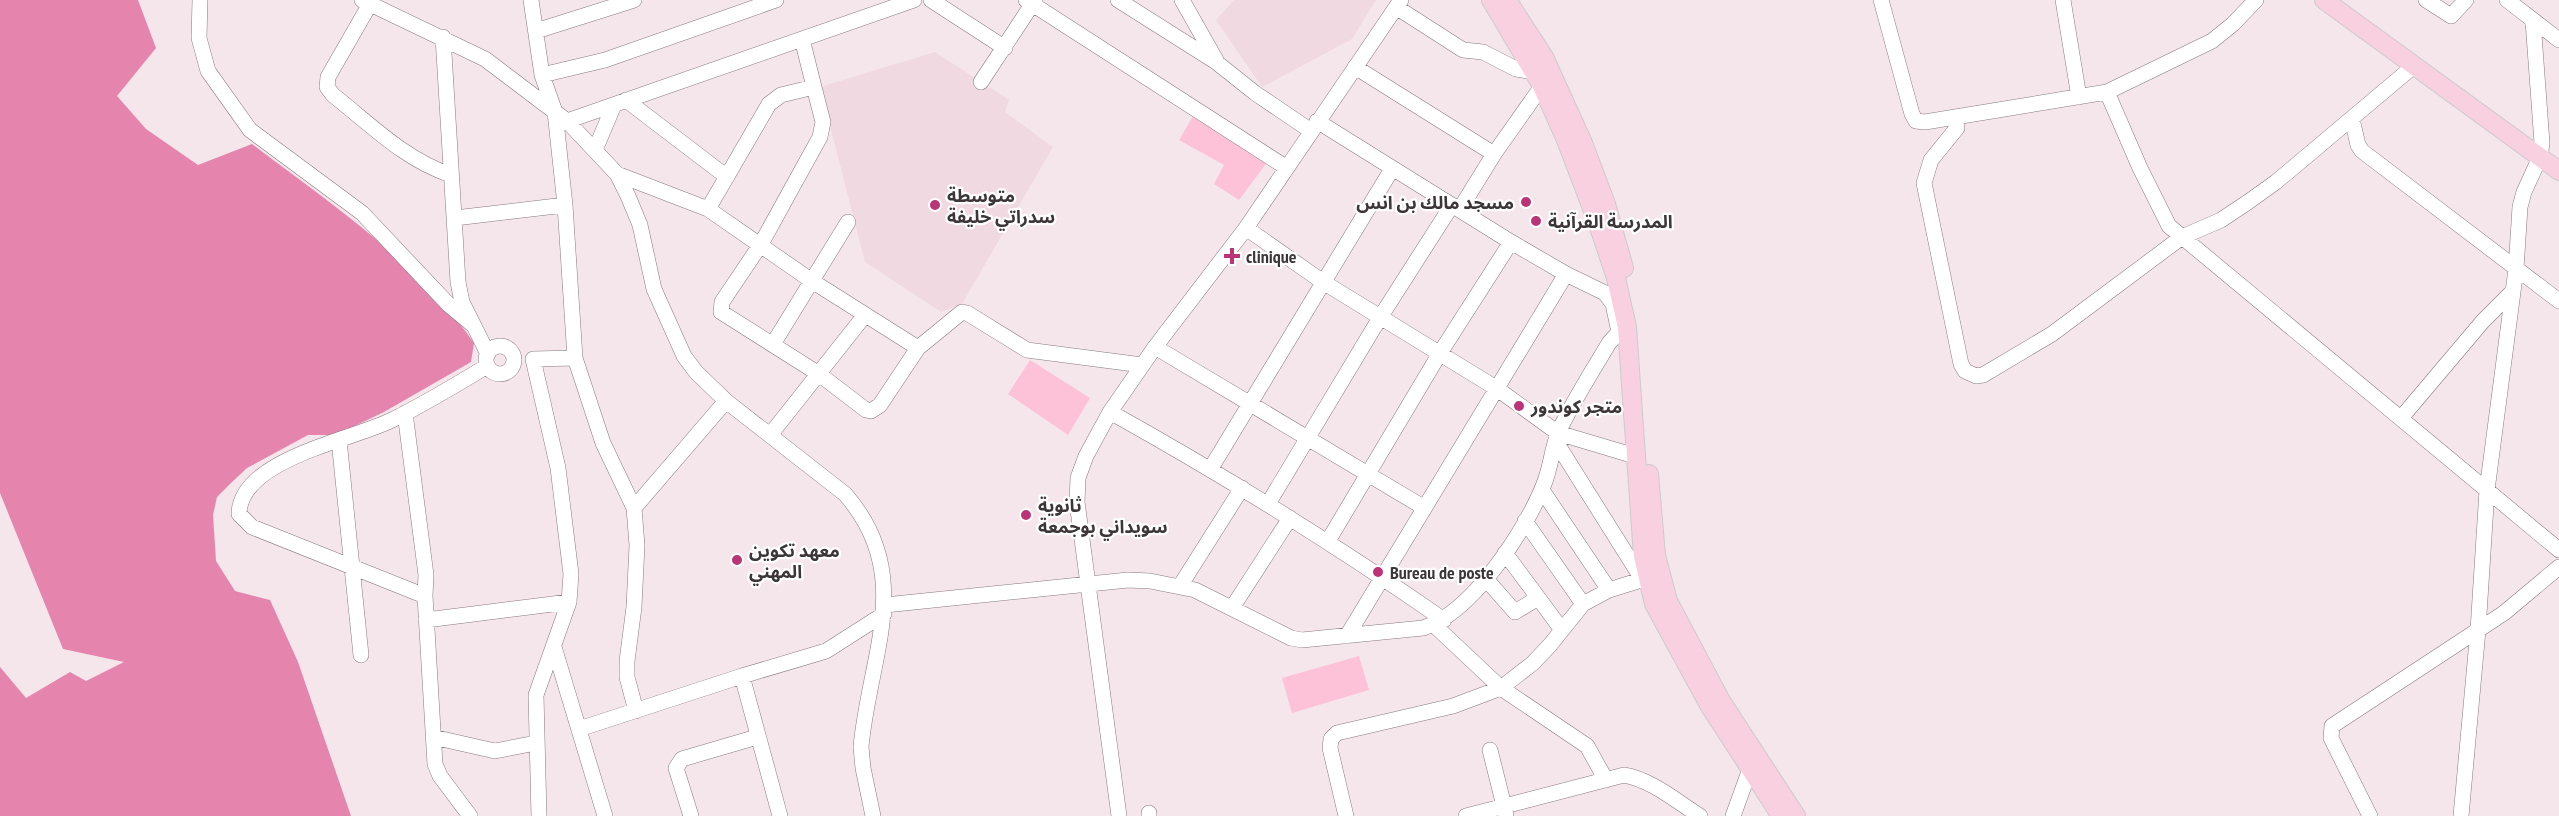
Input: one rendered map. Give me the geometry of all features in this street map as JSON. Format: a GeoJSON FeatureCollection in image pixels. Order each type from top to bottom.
{"type":"FeatureCollection","features":[{"type":"Feature","properties":{"kind":"main road"},"geometry":{"type":"LineString","coordinates":[[1491,0],[1539,79],[1588,175],[1616,278],[1649,577],[1662,621],[1709,705],[1781,816]]}},
{"type":"Feature","properties":{"kind":"main road"},"geometry":{"type":"LineString","coordinates":[[1506,0],[1544,57],[1588,175],[1620,251],[1636,326],[1656,555],[1649,577]]}},
{"type":"Feature","properties":{"kind":"main road"},"geometry":{"type":"LineString","coordinates":[[2324,0],[2559,171]]}},
{"type":"Feature","properties":{"kind":"main road"},"geometry":{"type":"LineString","coordinates":[[1649,577],[1668,601],[1721,701],[1796,816]]}},
{"type":"Feature","properties":{"kind":"street"},"geometry":{"type":"LineString","coordinates":[[200,0],[199,38],[208,71],[250,130],[362,213],[449,305],[473,325]]}},
{"type":"Feature","properties":{"kind":"street"},"geometry":{"type":"LineString","coordinates":[[531,0],[542,75],[561,117],[574,358],[603,443],[634,508],[635,586],[627,678],[636,711]]}},
{"type":"Feature","properties":{"kind":"street"},"geometry":{"type":"LineString","coordinates":[[536,31],[634,0]]}},
{"type":"Feature","properties":{"kind":"street"},"geometry":{"type":"LineString","coordinates":[[542,75],[605,60],[776,0]]}},
{"type":"Feature","properties":{"kind":"street"},"geometry":{"type":"LineString","coordinates":[[930,0],[1005,48]]}},
{"type":"Feature","properties":{"kind":"street"},"geometry":{"type":"LineString","coordinates":[[579,729],[826,651],[885,610],[1128,580],[1195,590],[1291,638],[1321,640],[1423,628],[1439,622],[1470,597],[1486,579],[1505,553],[1542,490],[1557,437],[1598,361],[1623,330],[1608,295],[1511,243],[1456,207],[1255,93],[1216,62],[1118,0]]}},
{"type":"Feature","properties":{"kind":"street"},"geometry":{"type":"LineString","coordinates":[[1182,0],[1216,62]]}},
{"type":"Feature","properties":{"kind":"street"},"geometry":{"type":"LineString","coordinates":[[1881,0],[1913,118],[1924,122],[2107,92],[2212,40],[2234,24],[2256,0]]}},
{"type":"Feature","properties":{"kind":"street"},"geometry":{"type":"LineString","coordinates":[[2063,0],[2079,97]]}},
{"type":"Feature","properties":{"kind":"street"},"geometry":{"type":"LineString","coordinates":[[2426,0],[2451,16],[2466,0]]}},
{"type":"Feature","properties":{"kind":"street"},"geometry":{"type":"LineString","coordinates":[[2507,0],[2559,40]]}},
{"type":"Feature","properties":{"kind":"street"},"geometry":{"type":"LineString","coordinates":[[451,175],[423,164],[397,147],[333,95],[327,87],[328,76],[365,1],[496,66],[561,117],[595,150],[617,174],[635,211],[654,289],[684,356],[696,372],[726,401],[845,494],[858,510],[874,547],[885,610],[861,747],[873,816]]}},
{"type":"Feature","properties":{"kind":"street"},"geometry":{"type":"LineString","coordinates":[[561,117],[620,102],[907,1]]}},
{"type":"Feature","properties":{"kind":"street"},"geometry":{"type":"LineString","coordinates":[[981,82],[1005,48],[1031,2],[1287,168]]}},
{"type":"Feature","properties":{"kind":"street"},"geometry":{"type":"LineString","coordinates":[[1119,816],[1077,502],[1078,478],[1094,439],[1110,412],[1155,347],[1246,228],[1398,3],[1463,50],[1483,52],[1539,79],[1494,154],[1381,316],[1268,504]]}},
{"type":"Feature","properties":{"kind":"street"},"geometry":{"type":"LineString","coordinates":[[2461,816],[2478,630],[2487,490],[2516,269],[2520,207],[2524,192],[2540,158],[2542,126],[2533,21]]}},
{"type":"Feature","properties":{"kind":"street"},"geometry":{"type":"LineString","coordinates":[[425,596],[252,526],[239,514],[243,494],[261,477],[309,450],[358,435],[405,413],[487,360],[494,348],[503,346],[511,351],[514,364],[507,373],[496,374],[487,360],[462,302],[458,282],[442,38]]}},
{"type":"Feature","properties":{"kind":"street"},"geometry":{"type":"LineString","coordinates":[[802,39],[823,122],[820,137],[760,244],[720,307],[726,316],[819,374],[866,410],[871,411],[880,405],[918,348],[962,312],[968,313],[1027,350],[1142,365]]}},
{"type":"Feature","properties":{"kind":"street"},"geometry":{"type":"LineString","coordinates":[[1954,117],[1957,128],[1931,160],[1924,183],[1961,364],[1970,374],[1983,375],[2052,334],[2182,237],[2221,220],[2248,202],[2415,65]]}},
{"type":"Feature","properties":{"kind":"street"},"geometry":{"type":"LineString","coordinates":[[1355,67],[1494,154]]}},
{"type":"Feature","properties":{"kind":"street"},"geometry":{"type":"LineString","coordinates":[[708,209],[774,98],[814,87]]}},
{"type":"Feature","properties":{"kind":"street"},"geometry":{"type":"LineString","coordinates":[[2107,92],[2169,226],[2559,550]]}},
{"type":"Feature","properties":{"kind":"street"},"geometry":{"type":"LineString","coordinates":[[595,150],[620,102]]}},
{"type":"Feature","properties":{"kind":"street"},"geometry":{"type":"LineString","coordinates":[[620,102],[727,177]]}},
{"type":"Feature","properties":{"kind":"street"},"geometry":{"type":"LineString","coordinates":[[2352,119],[2358,145],[2362,151],[2559,300]]}},
{"type":"Feature","properties":{"kind":"street"},"geometry":{"type":"LineString","coordinates":[[1211,468],[1392,170]]}},
{"type":"Feature","properties":{"kind":"street"},"geometry":{"type":"LineString","coordinates":[[617,174],[708,209],[812,281],[918,348]]}},
{"type":"Feature","properties":{"kind":"street"},"geometry":{"type":"LineString","coordinates":[[454,218],[565,205]]}},
{"type":"Feature","properties":{"kind":"street"},"geometry":{"type":"LineString","coordinates":[[773,344],[848,222]]}},
{"type":"Feature","properties":{"kind":"street"},"geometry":{"type":"LineString","coordinates":[[1246,228],[1323,282],[1496,388],[1557,437],[1649,577],[1609,590],[1583,604],[1533,663],[1501,688],[1453,706],[1337,733],[1331,739],[1330,747],[1346,816]]}},
{"type":"Feature","properties":{"kind":"street"},"geometry":{"type":"LineString","coordinates":[[1328,541],[1369,476],[1440,353],[1511,243]]}},
{"type":"Feature","properties":{"kind":"street"},"geometry":{"type":"LineString","coordinates":[[1347,636],[1566,274]]}},
{"type":"Feature","properties":{"kind":"street"},"geometry":{"type":"LineString","coordinates":[[2401,418],[2484,321],[2513,291]]}},
{"type":"Feature","properties":{"kind":"street"},"geometry":{"type":"LineString","coordinates":[[770,435],[865,315]]}},
{"type":"Feature","properties":{"kind":"street"},"geometry":{"type":"LineString","coordinates":[[1155,347],[1307,440],[1423,507]]}},
{"type":"Feature","properties":{"kind":"street"},"geometry":{"type":"LineString","coordinates":[[514,359],[574,358]]}},
{"type":"Feature","properties":{"kind":"street"},"geometry":{"type":"LineString","coordinates":[[533,359],[558,468],[571,574],[569,602],[536,695],[539,816]]}},
{"type":"Feature","properties":{"kind":"street"},"geometry":{"type":"LineString","coordinates":[[634,508],[726,401]]}},
{"type":"Feature","properties":{"kind":"street"},"geometry":{"type":"LineString","coordinates":[[1110,412],[1211,468],[1382,577],[1439,622],[1481,671],[1501,688],[1587,746],[1606,780]]}},
{"type":"Feature","properties":{"kind":"street"},"geometry":{"type":"LineString","coordinates":[[405,413],[426,575],[426,620],[435,764],[440,776],[470,816]]}},
{"type":"Feature","properties":{"kind":"street"},"geometry":{"type":"LineString","coordinates":[[1557,437],[1635,456]]}},
{"type":"Feature","properties":{"kind":"street"},"geometry":{"type":"LineString","coordinates":[[339,440],[361,656]]}},
{"type":"Feature","properties":{"kind":"street"},"geometry":{"type":"LineString","coordinates":[[1180,586],[1242,488]]}},
{"type":"Feature","properties":{"kind":"street"},"geometry":{"type":"LineString","coordinates":[[1542,490],[1609,590]]}},
{"type":"Feature","properties":{"kind":"street"},"geometry":{"type":"LineString","coordinates":[[1232,608],[1290,518]]}},
{"type":"Feature","properties":{"kind":"street"},"geometry":{"type":"LineString","coordinates":[[1525,521],[1583,604]]}},
{"type":"Feature","properties":{"kind":"street"},"geometry":{"type":"LineString","coordinates":[[1505,553],[1562,630]]}},
{"type":"Feature","properties":{"kind":"street"},"geometry":{"type":"LineString","coordinates":[[2370,816],[2331,738],[2332,726],[2504,613],[2559,567]]}},
{"type":"Feature","properties":{"kind":"street"},"geometry":{"type":"LineString","coordinates":[[1486,579],[1515,612],[1538,598]]}},
{"type":"Feature","properties":{"kind":"street"},"geometry":{"type":"LineString","coordinates":[[426,620],[569,602]]}},
{"type":"Feature","properties":{"kind":"street"},"geometry":{"type":"LineString","coordinates":[[554,647],[605,816]]}},
{"type":"Feature","properties":{"kind":"street"},"geometry":{"type":"LineString","coordinates":[[742,676],[780,816]]}},
{"type":"Feature","properties":{"kind":"street"},"geometry":{"type":"LineString","coordinates":[[433,736],[495,751],[536,743]]}},
{"type":"Feature","properties":{"kind":"street"},"geometry":{"type":"LineString","coordinates":[[691,816],[676,768],[678,763],[682,759],[758,736]]}},
{"type":"Feature","properties":{"kind":"street"},"geometry":{"type":"LineString","coordinates":[[1490,750],[1505,811]]}},
{"type":"Feature","properties":{"kind":"street"},"geometry":{"type":"LineString","coordinates":[[1733,816],[1750,769]]}},
{"type":"Feature","properties":{"kind":"street"},"geometry":{"type":"LineString","coordinates":[[1466,816],[1505,811],[1624,776],[1637,777],[1700,816]]}},
{"type":"Feature","properties":{"kind":"shaded area"},"geometry":{"type":"Polygon","coordinates":[[[0,0],[138,0],[156,48],[117,96],[146,129],[198,165],[252,144],[342,212],[400,260],[451,313],[474,343],[471,362],[384,412],[336,435],[308,435],[247,468],[217,497],[213,515],[216,561],[235,591],[270,600],[298,662],[351,816],[0,816],[0,667],[26,698],[70,672],[86,681],[124,662],[63,649],[0,493],[0,0]]]}},
{"type":"Feature","properties":{"kind":"shaded area"},"geometry":{"type":"Polygon","coordinates":[[[1234,0],[1376,0],[1352,39],[1262,87],[1216,20],[1234,0]]]}},
{"type":"Feature","properties":{"kind":"shaded area","name":"متوسطة سدراتي خليفة"},"geometry":{"type":"Polygon","coordinates":[[[935,52],[1009,100],[1005,112],[1053,147],[962,304],[941,312],[865,262],[820,87],[935,52]]]}},
{"type":"Feature","properties":{"kind":"shaded area"},"geometry":{"type":"Polygon","coordinates":[[[1193,116],[1271,157],[1239,200],[1214,184],[1224,165],[1179,140],[1193,116]]]}},
{"type":"Feature","properties":{"kind":"shaded area"},"geometry":{"type":"Polygon","coordinates":[[[1030,360],[1090,398],[1068,435],[1008,394],[1030,360]]]}},
{"type":"Feature","properties":{"kind":"shaded area"},"geometry":{"type":"Polygon","coordinates":[[[1359,656],[1369,690],[1292,713],[1282,678],[1359,656]]]}},
{"type":"Feature","properties":{"kind":"place","name":"مسجد مالك بن انس"},"geometry":{"type":"Point","coordinates":[1526,202]}},
{"type":"Feature","properties":{"kind":"place","name":"متوسطة سدراتي خليفة"},"geometry":{"type":"Point","coordinates":[935,205]}},
{"type":"Feature","properties":{"kind":"place","name":"المدرسة القرآنية"},"geometry":{"type":"Point","coordinates":[1536,221]}},
{"type":"Feature","properties":{"kind":"place","name":"clinique"},"geometry":{"type":"Point","coordinates":[1232,256]}},
{"type":"Feature","properties":{"kind":"place","name":"متجر كوندور"},"geometry":{"type":"Point","coordinates":[1519,406]}},
{"type":"Feature","properties":{"kind":"place","name":"ثانوية سويداني بوجمعة"},"geometry":{"type":"Point","coordinates":[1026,515]}},
{"type":"Feature","properties":{"kind":"place","name":"معهد تكوين المهني"},"geometry":{"type":"Point","coordinates":[737,560]}},
{"type":"Feature","properties":{"kind":"place","name":"Bureau de poste"},"geometry":{"type":"Point","coordinates":[1378,572]}}]}
